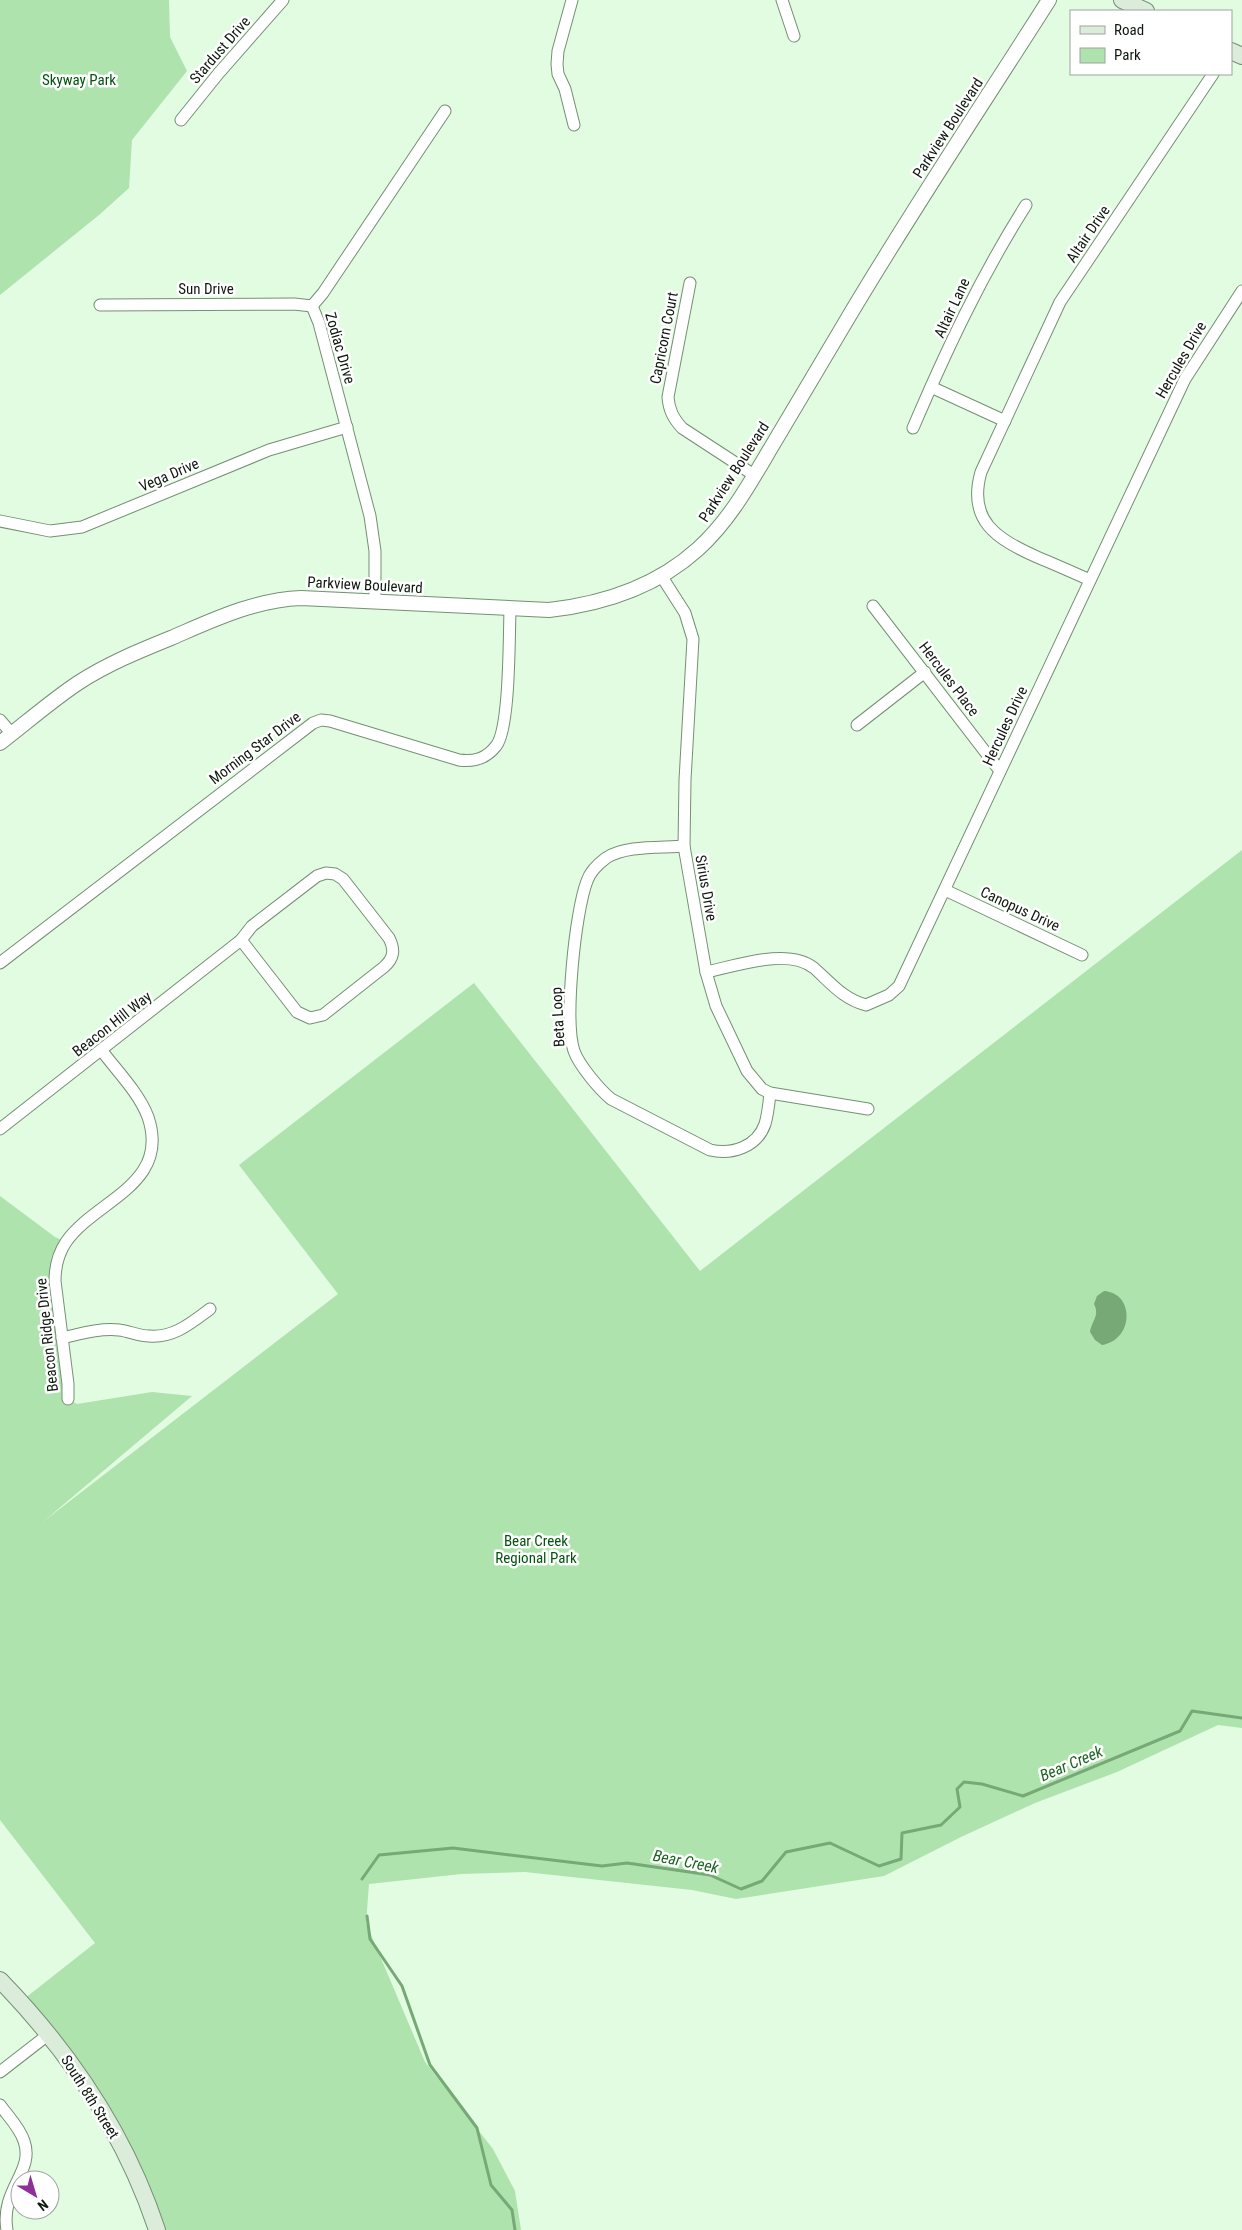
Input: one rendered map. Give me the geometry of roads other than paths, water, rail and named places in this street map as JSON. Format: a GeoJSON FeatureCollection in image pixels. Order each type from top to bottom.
{"type":"FeatureCollection","features":[{"type":"Feature","properties":{"kind":"main road"},"geometry":{"type":"LineString","coordinates":[[1122,0],[1144,10]]}},
{"type":"Feature","properties":{"kind":"main road","name":"South 8th Street"},"geometry":{"type":"LineString","coordinates":[[0,1980],[49,2034],[86,2085],[106,2118],[136,2178],[156,2230]]}},
{"type":"Feature","properties":{"kind":"street","name":"Stardust Drive"},"geometry":{"type":"LineString","coordinates":[[181,120],[218,74],[283,0]]}},
{"type":"Feature","properties":{"kind":"street"},"geometry":{"type":"LineString","coordinates":[[572,0],[558,51],[557,64],[558,74],[565,89],[574,126]]}},
{"type":"Feature","properties":{"kind":"street"},"geometry":{"type":"LineString","coordinates":[[782,0],[794,36]]}},
{"type":"Feature","properties":{"kind":"street","name":"Parkview Boulevard"},"geometry":{"type":"LineString","coordinates":[[0,743],[78,683],[98,671],[120,659],[235,610],[279,599],[375,600],[510,610],[574,608],[615,596],[662,577],[712,536],[733,509],[855,307],[1049,0]]}},
{"type":"Feature","properties":{"kind":"street","name":"Altair Drive"},"geometry":{"type":"LineString","coordinates":[[1090,580],[1013,546],[997,536],[987,525],[977,501],[977,484],[1060,302],[1212,75]]}},
{"type":"Feature","properties":{"kind":"street","name":"Zodiac Drive"},"geometry":{"type":"LineString","coordinates":[[375,600],[373,532],[319,323],[312,306],[323,294],[445,111]]}},
{"type":"Feature","properties":{"kind":"street","name":"Altair Lane"},"geometry":{"type":"LineString","coordinates":[[913,428],[981,280],[996,252],[1026,205]]}},
{"type":"Feature","properties":{"kind":"street","name":"Capricorn Court"},"geometry":{"type":"LineString","coordinates":[[690,283],[668,396],[669,408],[674,419],[682,428],[754,475]]}},
{"type":"Feature","properties":{"kind":"street","name":"Hercules Drive"},"geometry":{"type":"LineString","coordinates":[[706,972],[777,958],[791,958],[803,961],[845,996],[855,1002],[866,1005],[890,995],[899,986],[1184,379],[1242,291]]}},
{"type":"Feature","properties":{"kind":"street","name":"Sun Drive"},"geometry":{"type":"LineString","coordinates":[[100,305],[294,304],[312,306]]}},
{"type":"Feature","properties":{"kind":"street"},"geometry":{"type":"LineString","coordinates":[[931,387],[1005,421]]}},
{"type":"Feature","properties":{"kind":"street","name":"Vega Drive"},"geometry":{"type":"LineString","coordinates":[[0,521],[50,531],[82,527],[269,450],[347,427]]}},
{"type":"Feature","properties":{"kind":"street","name":"Sirius Drive"},"geometry":{"type":"LineString","coordinates":[[662,577],[685,614],[693,639],[685,780],[684,846],[706,972],[716,1006],[747,1071],[762,1089],[770,1093]]}},
{"type":"Feature","properties":{"kind":"street","name":"Hercules Place"},"geometry":{"type":"LineString","coordinates":[[874,606],[1000,771]]}},
{"type":"Feature","properties":{"kind":"street","name":"Morning Star Drive"},"geometry":{"type":"LineString","coordinates":[[0,964],[313,723],[321,720],[330,721],[459,760],[471,761],[480,759],[490,753],[497,745],[504,726],[510,610]]}},
{"type":"Feature","properties":{"kind":"street"},"geometry":{"type":"LineString","coordinates":[[856,725],[925,672]]}},
{"type":"Feature","properties":{"kind":"street"},"geometry":{"type":"LineString","coordinates":[[0,720],[12,734]]}},
{"type":"Feature","properties":{"kind":"street","name":"Beta Loop"},"geometry":{"type":"LineString","coordinates":[[684,846],[623,851],[605,858],[590,874],[586,882],[572,966],[572,1039],[574,1052],[603,1093],[611,1099],[710,1150],[722,1153],[734,1151],[760,1134],[765,1124],[770,1093]]}},
{"type":"Feature","properties":{"kind":"street","name":"Beacon Hill Way"},"geometry":{"type":"LineString","coordinates":[[0,1129],[102,1051],[241,940],[252,926],[317,876],[326,873],[335,874],[343,879],[394,946],[390,962],[323,1015],[310,1018],[297,1012],[241,940]]}},
{"type":"Feature","properties":{"kind":"street","name":"Canopus Drive"},"geometry":{"type":"LineString","coordinates":[[945,890],[1082,955]]}},
{"type":"Feature","properties":{"kind":"street","name":"Beacon Ridge Drive"},"geometry":{"type":"LineString","coordinates":[[68,1399],[68,1384],[55,1282],[55,1269],[59,1254],[75,1231],[134,1185],[141,1174],[151,1147],[152,1133],[142,1104],[102,1051]]}},
{"type":"Feature","properties":{"kind":"street"},"geometry":{"type":"LineString","coordinates":[[770,1093],[868,1109]]}},
{"type":"Feature","properties":{"kind":"street"},"geometry":{"type":"LineString","coordinates":[[62,1338],[108,1330],[160,1336],[185,1328],[210,1309]]}},
{"type":"Feature","properties":{"kind":"street"},"geometry":{"type":"LineString","coordinates":[[0,2072],[49,2034]]}},
{"type":"Feature","properties":{"kind":"street"},"geometry":{"type":"LineString","coordinates":[[0,2105],[20,2133],[25,2143],[26,2154],[24,2164],[5,2197],[3,2209],[7,2230]]}},
{"type":"Feature","properties":{"kind":"waterway","name":"Bear Creek"},"geometry":{"type":"LineString","coordinates":[[362,1879],[379,1855],[453,1848],[602,1866],[627,1863],[710,1875],[741,1889],[762,1881],[786,1852],[830,1843],[879,1866],[901,1859],[902,1833],[941,1825],[960,1807],[957,1789],[964,1782],[982,1784],[1023,1796],[1180,1731],[1192,1711],[1242,1718]]}},
{"type":"Feature","properties":{"kind":"waterway","name":"Bear Creek"},"geometry":{"type":"LineString","coordinates":[[367,1916],[370,1939],[402,1986],[430,2065],[477,2128],[491,2185],[512,2210],[515,2230]]}},
{"type":"Feature","properties":{"kind":"park label","name":"Skyway Park"},"geometry":{"type":"Point","coordinates":[79,80]}},
{"type":"Feature","properties":{"kind":"park label","name":"Bear Creek Regional Park"},"geometry":{"type":"Point","coordinates":[536,1550]}}]}
